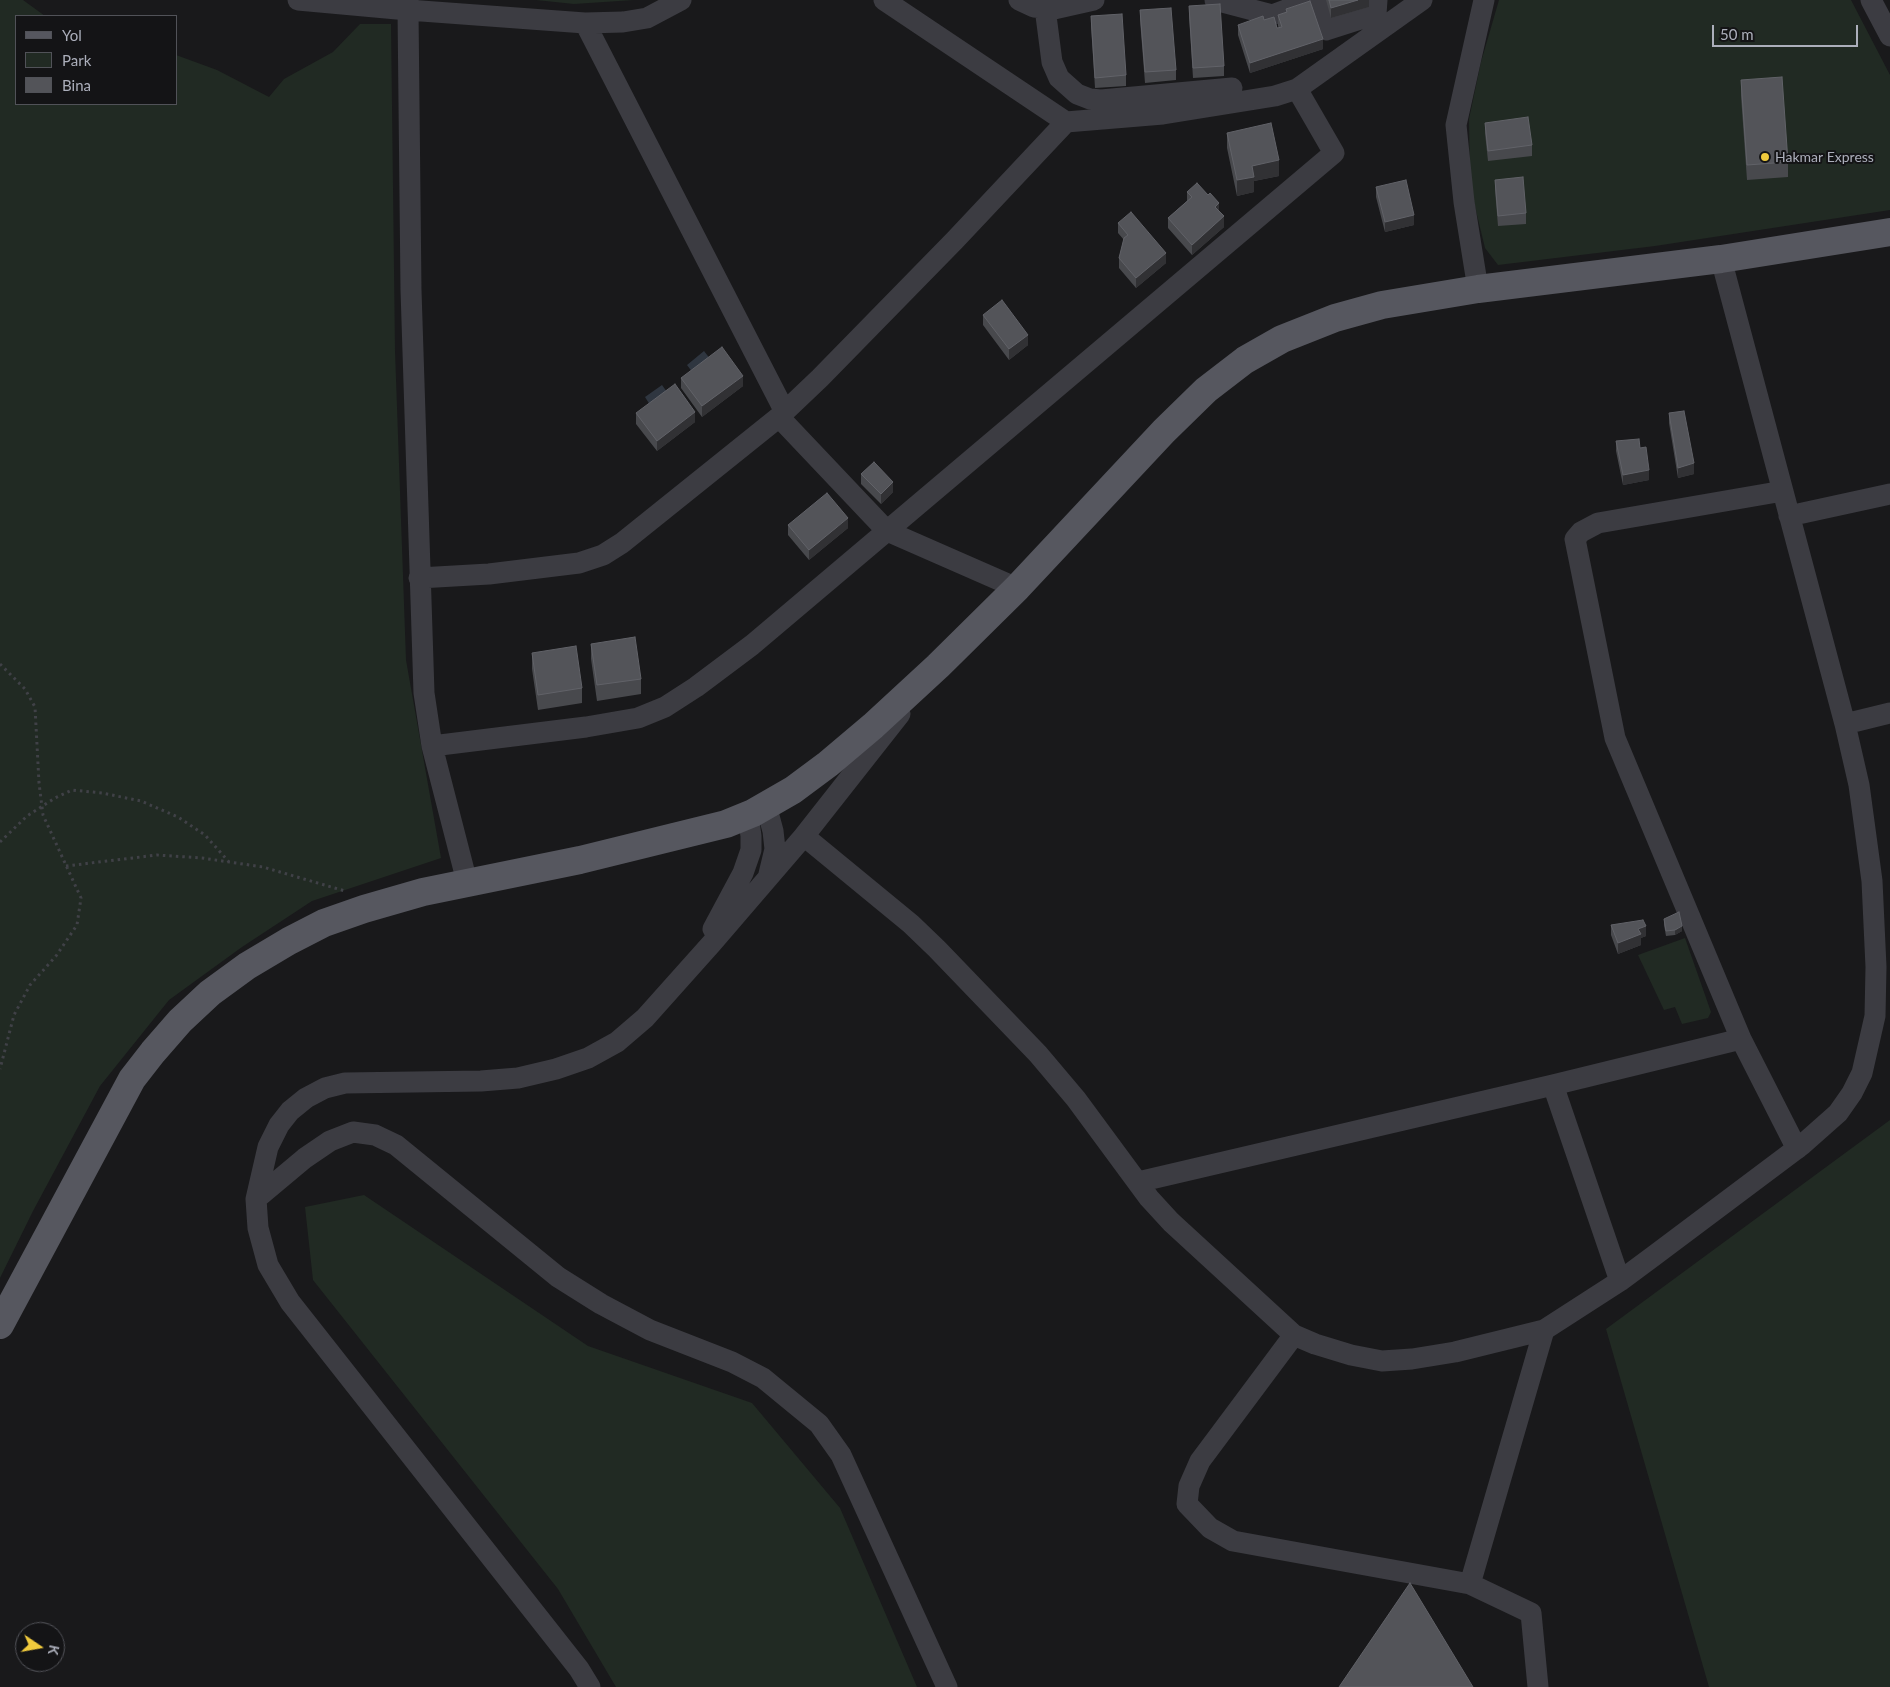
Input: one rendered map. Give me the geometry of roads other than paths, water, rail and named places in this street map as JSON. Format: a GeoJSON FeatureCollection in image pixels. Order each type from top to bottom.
{"type":"FeatureCollection","features":[{"type":"Feature","properties":{"kind":"main road"},"geometry":{"type":"LineString","coordinates":[[0,1325],[132,1079],[180,1021],[210,993],[247,966],[289,941],[324,924],[423,892],[580,860],[726,824],[757,810],[793,790],[828,764],[873,726],[938,666],[1017,588],[1164,431],[1206,390],[1245,360],[1282,339],[1335,318],[1382,305],[1478,289],[1721,259],[1890,232]]}},
{"type":"Feature","properties":{"kind":"street"},"geometry":{"type":"LineString","coordinates":[[298,0],[408,5],[585,23],[623,22],[648,18],[681,0]]}},
{"type":"Feature","properties":{"kind":"street"},"geometry":{"type":"LineString","coordinates":[[884,0],[1066,122],[1163,114],[1275,96],[1297,90],[1422,0]]}},
{"type":"Feature","properties":{"kind":"street"},"geometry":{"type":"LineString","coordinates":[[1019,0],[1034,7],[1054,9],[1094,0]]}},
{"type":"Feature","properties":{"kind":"street"},"geometry":{"type":"LineString","coordinates":[[1215,0],[1272,14],[1313,0]]}},
{"type":"Feature","properties":{"kind":"street"},"geometry":{"type":"LineString","coordinates":[[1318,0],[1326,30],[1376,14],[1377,0]]}},
{"type":"Feature","properties":{"kind":"street"},"geometry":{"type":"LineString","coordinates":[[1478,289],[1463,193],[1456,126],[1484,0]]}},
{"type":"Feature","properties":{"kind":"street"},"geometry":{"type":"LineString","coordinates":[[1871,0],[1890,36]]}},
{"type":"Feature","properties":{"kind":"street"},"geometry":{"type":"LineString","coordinates":[[408,5],[411,290],[424,693],[432,746],[467,882]]}},
{"type":"Feature","properties":{"kind":"street"},"geometry":{"type":"LineString","coordinates":[[1045,8],[1052,62],[1059,78],[1077,94],[1090,99],[1101,100],[1232,88]]}},
{"type":"Feature","properties":{"kind":"street"},"geometry":{"type":"LineString","coordinates":[[585,23],[782,414],[887,531],[1017,588]]}},
{"type":"Feature","properties":{"kind":"street"},"geometry":{"type":"LineString","coordinates":[[432,746],[586,727],[638,718],[665,707],[696,687],[752,645],[1334,153],[1297,90]]}},
{"type":"Feature","properties":{"kind":"street"},"geometry":{"type":"LineString","coordinates":[[419,578],[489,574],[579,563],[603,555],[622,543],[782,414],[955,240],[1066,122]]}},
{"type":"Feature","properties":{"kind":"street"},"geometry":{"type":"LineString","coordinates":[[804,836],[912,924],[937,949],[1038,1054],[1076,1099],[1138,1182],[1171,1222],[1294,1335],[1351,1356],[1382,1361],[1412,1359],[1455,1352],[1544,1330],[1620,1281],[1797,1148],[1838,1113],[1852,1094],[1862,1073],[1875,1016],[1876,967],[1872,881],[1859,785],[1845,724],[1721,259]]}},
{"type":"Feature","properties":{"kind":"street"},"geometry":{"type":"LineString","coordinates":[[1783,491],[1598,523],[1581,532],[1575,539],[1615,738],[1741,1039],[1797,1148]]}},
{"type":"Feature","properties":{"kind":"street"},"geometry":{"type":"LineString","coordinates":[[1789,516],[1890,494]]}},
{"type":"Feature","properties":{"kind":"street"},"geometry":{"type":"LineString","coordinates":[[590,1687],[579,1669],[290,1302],[268,1264],[258,1228],[256,1199],[268,1147],[279,1125],[290,1111],[306,1098],[326,1088],[345,1083],[481,1081],[518,1078],[556,1069],[588,1058],[617,1042],[645,1018],[769,877],[804,836],[938,666]]}},
{"type":"Feature","properties":{"kind":"street"},"geometry":{"type":"LineString","coordinates":[[1845,724],[1890,713]]}},
{"type":"Feature","properties":{"kind":"street"},"geometry":{"type":"LineString","coordinates":[[757,810],[773,831],[775,849],[769,877]]}},
{"type":"Feature","properties":{"kind":"street"},"geometry":{"type":"LineString","coordinates":[[692,966],[743,874],[751,850],[751,836],[757,810]]}},
{"type":"Feature","properties":{"kind":"street"},"geometry":{"type":"LineString","coordinates":[[1138,1182],[1741,1039]]}},
{"type":"Feature","properties":{"kind":"street"},"geometry":{"type":"LineString","coordinates":[[1553,1085],[1620,1281]]}},
{"type":"Feature","properties":{"kind":"street"},"geometry":{"type":"LineString","coordinates":[[256,1199],[305,1158],[330,1141],[354,1132],[375,1135],[396,1145],[558,1277],[601,1304],[650,1330],[732,1362],[763,1378],[819,1424],[841,1455],[947,1687]]}},
{"type":"Feature","properties":{"kind":"street"},"geometry":{"type":"LineString","coordinates":[[1470,1584],[1544,1330]]}},
{"type":"Feature","properties":{"kind":"street"},"geometry":{"type":"LineString","coordinates":[[1294,1335],[1200,1462],[1189,1486],[1187,1504],[1210,1528],[1233,1540],[1470,1584],[1531,1613],[1538,1687]]}},
{"type":"Feature","properties":{"kind":"place","name":"Hakmar Express"},"geometry":{"type":"Point","coordinates":[1765,157]}}]}
